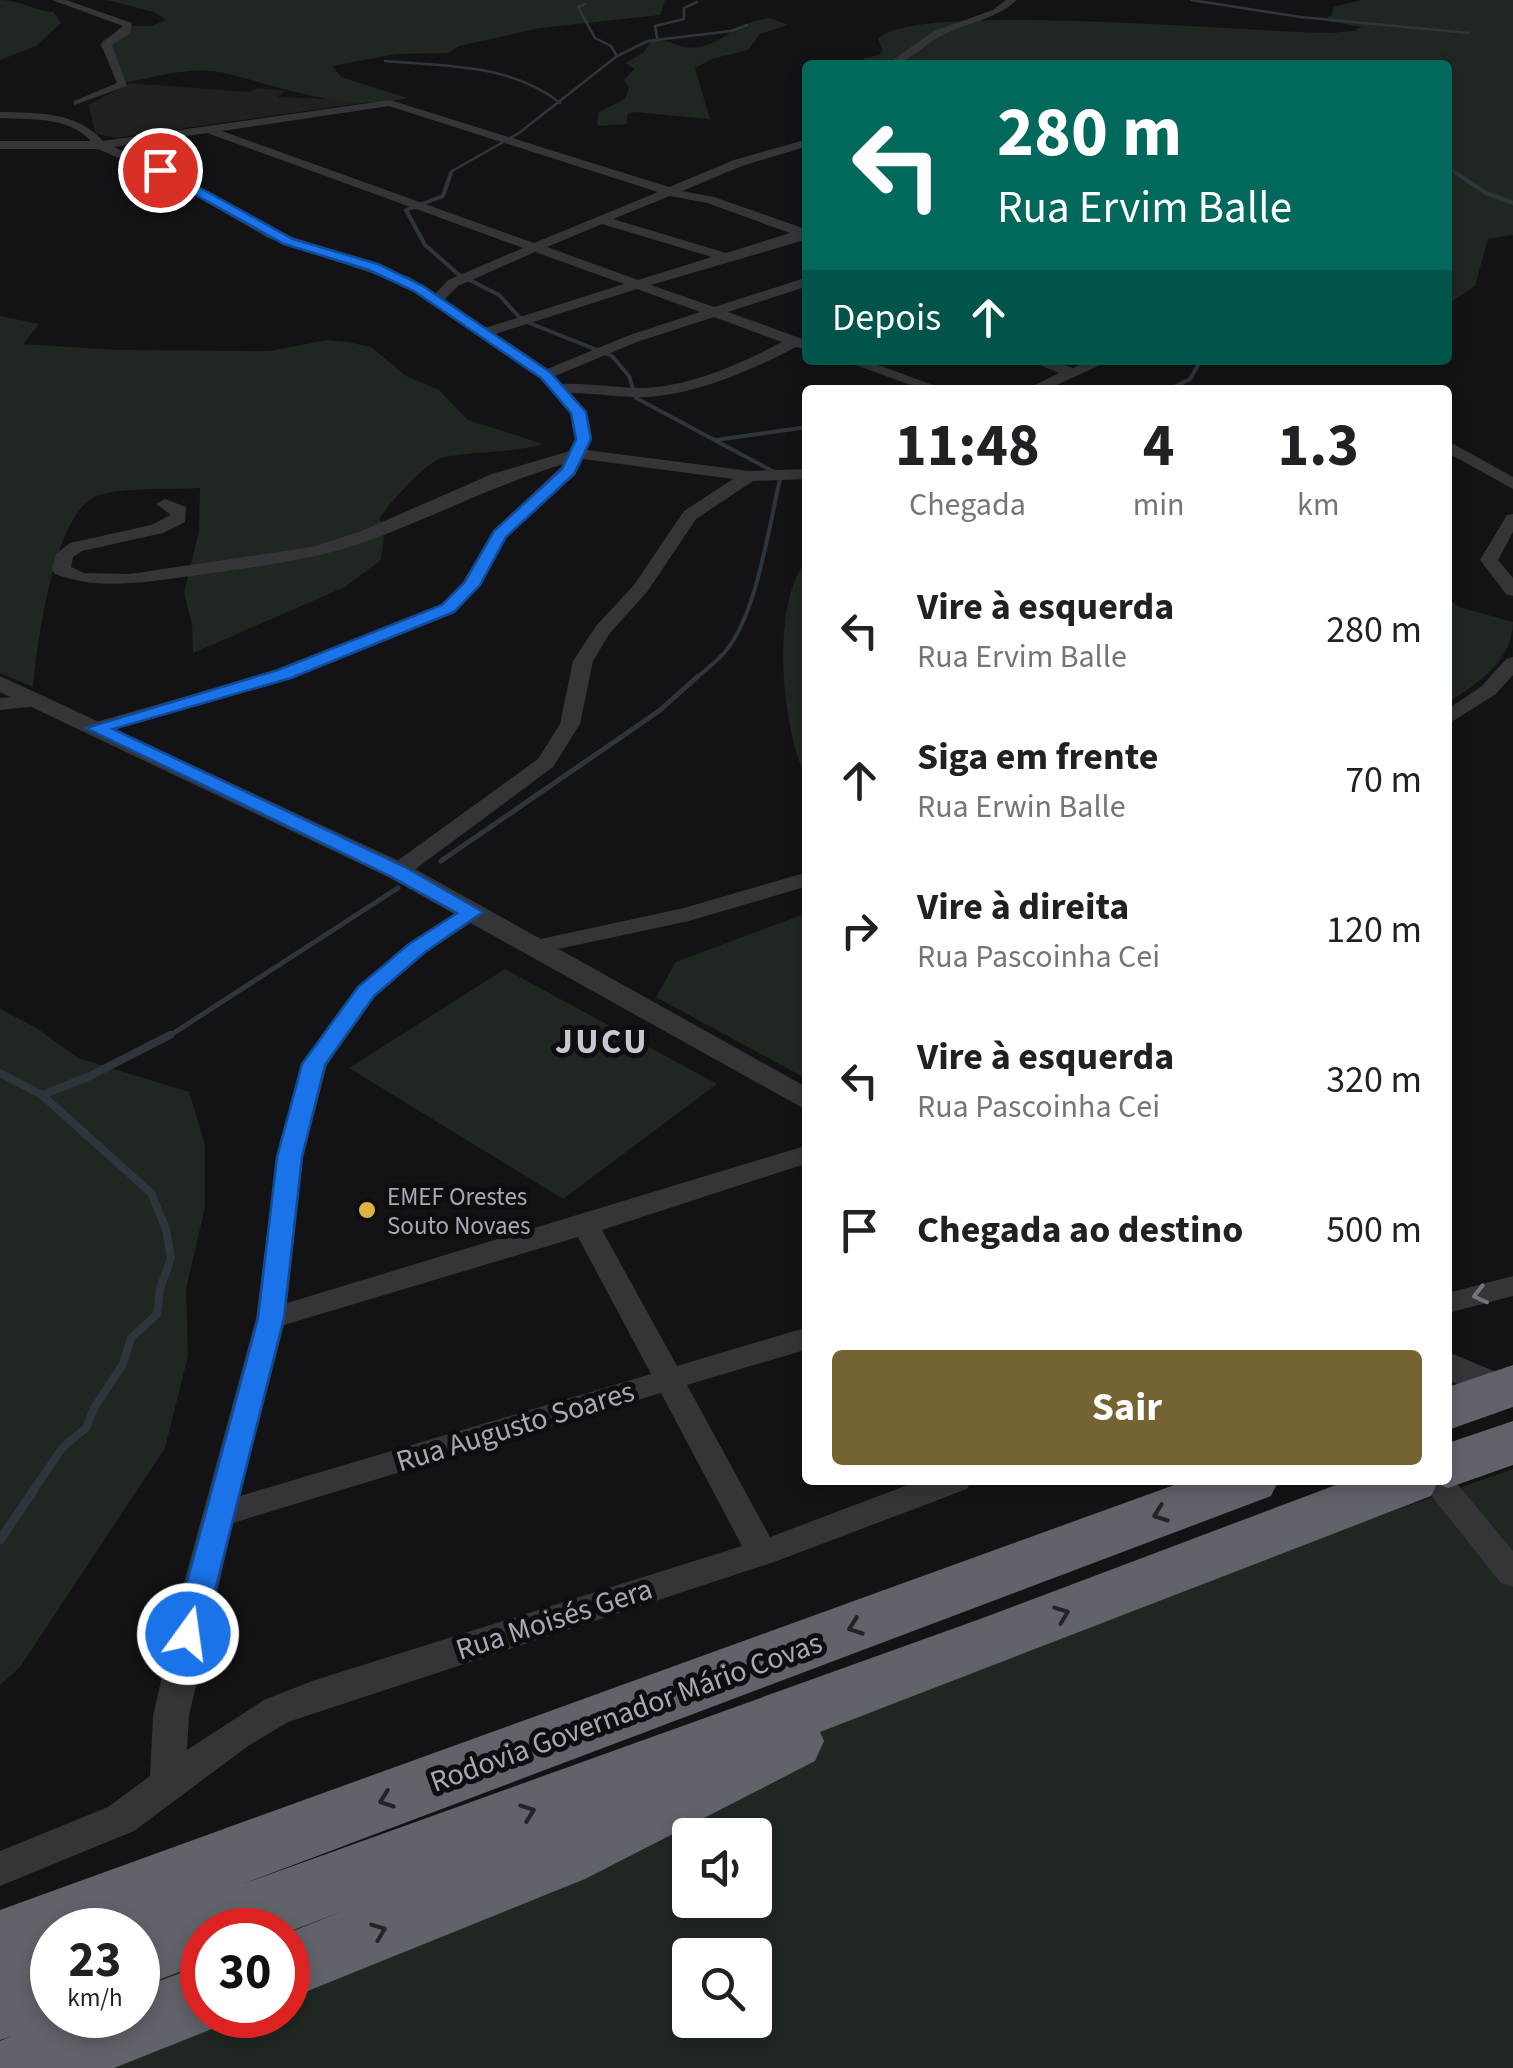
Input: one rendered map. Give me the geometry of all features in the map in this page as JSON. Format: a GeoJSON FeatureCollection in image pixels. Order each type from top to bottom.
{"type":"FeatureCollection","features":[{"type":"Feature","properties":{"kind":"highway"},"geometry":{"type":"LineString","coordinates":[[1452,1408],[1509,1405]]}},
{"type":"Feature","properties":{"kind":"highway"},"geometry":{"type":"LineString","coordinates":[[1452,1462],[1509,1405]]}},
{"type":"Feature","properties":{"kind":"highway","name":"Rodovia Governador Mário Covas"},"geometry":{"type":"LineString","coordinates":[[0,1943],[1238,1485]]}},
{"type":"Feature","properties":{"kind":"highway"},"geometry":{"type":"LineString","coordinates":[[266,1908],[1002,1637],[1399,1485]]}},
{"type":"Feature","properties":{"kind":"highway"},"geometry":{"type":"LineString","coordinates":[[310,1957],[561,1857],[1002,1637]]}},
{"type":"Feature","properties":{"kind":"highway"},"geometry":{"type":"LineString","coordinates":[[0,2006],[30,1994]]}},
{"type":"Feature","properties":{"kind":"highway"},"geometry":{"type":"LineString","coordinates":[[22,2068],[180,2007]]}},
{"type":"Feature","properties":{"kind":"street"},"geometry":{"type":"LineString","coordinates":[[57,0],[128,25],[106,44],[123,84],[78,103],[62,96]]}},
{"type":"Feature","properties":{"kind":"street"},"geometry":{"type":"LineString","coordinates":[[899,60],[938,33],[996,12],[1012,0]]}},
{"type":"Feature","properties":{"kind":"street"},"geometry":{"type":"LineString","coordinates":[[78,103],[86,128],[100,145],[172,176],[288,242],[374,267],[415,286],[486,332],[546,375],[559,389],[578,412],[584,439],[569,471],[499,535],[471,585],[448,609],[284,674],[96,728]]}},
{"type":"Feature","properties":{"kind":"street"},"geometry":{"type":"LineString","coordinates":[[0,145],[100,145],[356,106],[401,104],[670,192],[721,203],[802,233]]}},
{"type":"Feature","properties":{"kind":"street"},"geometry":{"type":"LineString","coordinates":[[0,115],[52,117],[86,128]]}},
{"type":"Feature","properties":{"kind":"street"},"geometry":{"type":"LineString","coordinates":[[204,128],[801,344]]}},
{"type":"Feature","properties":{"kind":"street"},"geometry":{"type":"LineString","coordinates":[[415,286],[454,282],[756,156],[802,144]]}},
{"type":"Feature","properties":{"kind":"street"},"geometry":{"type":"LineString","coordinates":[[602,220],[722,256]]}},
{"type":"Feature","properties":{"kind":"street"},"geometry":{"type":"LineString","coordinates":[[486,332],[633,283],[802,235]]}},
{"type":"Feature","properties":{"kind":"street"},"geometry":{"type":"LineString","coordinates":[[436,301],[454,282]]}},
{"type":"Feature","properties":{"kind":"street"},"geometry":{"type":"LineString","coordinates":[[546,375],[609,348],[802,285]]}},
{"type":"Feature","properties":{"kind":"street"},"geometry":{"type":"LineString","coordinates":[[559,389],[595,386],[662,391],[801,344]]}},
{"type":"Feature","properties":{"kind":"street"},"geometry":{"type":"LineString","coordinates":[[865,365],[924,385]]}},
{"type":"Feature","properties":{"kind":"street"},"geometry":{"type":"LineString","coordinates":[[1049,365],[1073,374]]}},
{"type":"Feature","properties":{"kind":"street"},"geometry":{"type":"LineString","coordinates":[[1046,385],[1093,365]]}},
{"type":"Feature","properties":{"kind":"street"},"geometry":{"type":"LineString","coordinates":[[1452,448],[1513,484]]}},
{"type":"Feature","properties":{"kind":"street"},"geometry":{"type":"LineString","coordinates":[[166,504],[180,511],[179,518],[156,529],[76,548],[65,554],[61,570],[82,578],[130,579],[314,552],[365,536],[480,484],[579,454],[749,476],[802,474]]}},
{"type":"Feature","properties":{"kind":"street"},"geometry":{"type":"LineString","coordinates":[[398,871],[546,763],[570,724],[583,661],[603,630],[641,588],[690,515],[749,476]]}},
{"type":"Feature","properties":{"kind":"street"},"geometry":{"type":"LineString","coordinates":[[1513,519],[1490,553],[1490,560],[1513,590]]}},
{"type":"Feature","properties":{"kind":"street"},"geometry":{"type":"LineString","coordinates":[[1452,715],[1489,690],[1513,664]]}},
{"type":"Feature","properties":{"kind":"street"},"geometry":{"type":"LineString","coordinates":[[0,683],[398,871],[802,1098]]}},
{"type":"Feature","properties":{"kind":"street"},"geometry":{"type":"LineString","coordinates":[[0,704],[40,701]]}},
{"type":"Feature","properties":{"kind":"street"},"geometry":{"type":"LineString","coordinates":[[530,948],[690,914],[802,881]]}},
{"type":"Feature","properties":{"kind":"street"},"geometry":{"type":"LineString","coordinates":[[168,1786],[170,1716],[196,1601],[271,1318],[290,1157],[314,1064],[366,992],[417,948],[472,912]]}},
{"type":"Feature","properties":{"kind":"street"},"geometry":{"type":"LineString","coordinates":[[271,1318],[586,1225],[802,1156]]}},
{"type":"Feature","properties":{"kind":"street"},"geometry":{"type":"LineString","coordinates":[[586,1225],[762,1553]]}},
{"type":"Feature","properties":{"kind":"street"},"geometry":{"type":"LineString","coordinates":[[1452,1302],[1513,1286]]}},
{"type":"Feature","properties":{"kind":"street","name":"Rua Augusto Soares"},"geometry":{"type":"LineString","coordinates":[[222,1514],[802,1340]]}},
{"type":"Feature","properties":{"kind":"street"},"geometry":{"type":"LineString","coordinates":[[1452,1368],[1509,1405]]}},
{"type":"Feature","properties":{"kind":"street","name":"Rua Moisés Gera"},"geometry":{"type":"LineString","coordinates":[[0,1869],[121,1819],[235,1735],[324,1692],[762,1553],[943,1485]]}},
{"type":"Feature","properties":{"kind":"street"},"geometry":{"type":"LineString","coordinates":[[1439,1485],[1513,1574]]}},
{"type":"Feature","properties":{"kind":"shaded area"},"geometry":{"type":"Polygon","coordinates":[[[0,0],[54,12],[61,23],[36,46],[0,60],[0,0]]]}},
{"type":"Feature","properties":{"kind":"shaded area"},"geometry":{"type":"Polygon","coordinates":[[[107,0],[665,0],[660,15],[540,28],[459,46],[448,53],[396,54],[332,66],[341,77],[407,98],[361,102],[315,96],[212,71],[171,73],[118,84],[115,65],[100,46],[103,40],[123,29],[121,26],[152,26],[166,20],[154,12],[107,0]]]}},
{"type":"Feature","properties":{"kind":"shaded area"},"geometry":{"type":"Polygon","coordinates":[[[1362,0],[1513,0],[1513,235],[1488,239],[1475,286],[1452,301],[1452,60],[864,60],[880,55],[878,39],[903,28],[952,22],[1090,21],[1330,33],[1361,27],[1322,20],[1332,15],[1333,7],[1362,0]]]}},
{"type":"Feature","properties":{"kind":"shaded area"},"geometry":{"type":"Polygon","coordinates":[[[770,18],[788,25],[760,34],[748,50],[711,59],[695,68],[710,119],[634,112],[628,114],[626,124],[597,123],[599,112],[625,99],[629,88],[624,80],[634,69],[626,63],[644,52],[652,40],[700,47],[750,23],[770,18]]]}},
{"type":"Feature","properties":{"kind":"shaded area"},"geometry":{"type":"Polygon","coordinates":[[[130,83],[250,92],[257,88],[286,91],[277,97],[377,101],[115,138],[96,134],[88,105],[130,83]]]}},
{"type":"Feature","properties":{"kind":"shaded area"},"geometry":{"type":"Polygon","coordinates":[[[0,316],[39,324],[23,344],[118,350],[269,351],[328,340],[371,347],[406,376],[439,390],[468,420],[543,444],[435,461],[408,484],[380,518],[384,538],[381,560],[345,587],[193,653],[192,624],[184,593],[199,531],[200,488],[99,495],[83,505],[59,551],[44,612],[33,687],[0,673],[0,316]]]}},
{"type":"Feature","properties":{"kind":"shaded area"},"geometry":{"type":"Polygon","coordinates":[[[802,568],[802,768],[791,731],[783,668],[787,606],[802,568]]]}},
{"type":"Feature","properties":{"kind":"shaded area"},"geometry":{"type":"Polygon","coordinates":[[[1452,602],[1513,622],[1500,659],[1452,699],[1452,602]]]}},
{"type":"Feature","properties":{"kind":"shaded area"},"geometry":{"type":"Polygon","coordinates":[[[802,915],[802,1076],[656,997],[676,962],[802,915]]]}},
{"type":"Feature","properties":{"kind":"shaded area"},"geometry":{"type":"Polygon","coordinates":[[[505,969],[717,1084],[563,1199],[349,1068],[505,969]]]}},
{"type":"Feature","properties":{"kind":"shaded area"},"geometry":{"type":"Polygon","coordinates":[[[0,1009],[35,1027],[78,1058],[189,1092],[205,1145],[205,1207],[186,1289],[188,1356],[165,1448],[20,1667],[0,1685],[0,1009]]]}},
{"type":"Feature","properties":{"kind":"shaded area"},"geometry":{"type":"Polygon","coordinates":[[[1513,1469],[1513,2068],[0,2068],[0,2040],[30,2029],[30,2038],[160,2038],[160,1978],[180,1971],[180,2038],[310,2038],[310,1921],[1096,1615],[1513,1469]]]}},
{"type":"Feature","properties":{"kind":"waterway"},"geometry":{"type":"LineString","coordinates":[[1191,0],[1300,17],[1469,33]]}},
{"type":"Feature","properties":{"kind":"waterway"},"geometry":{"type":"LineString","coordinates":[[657,38],[655,26],[684,19],[684,8],[697,2]]}},
{"type":"Feature","properties":{"kind":"waterway"},"geometry":{"type":"LineString","coordinates":[[585,4],[578,7],[595,38],[611,46],[617,56]]}},
{"type":"Feature","properties":{"kind":"waterway"},"geometry":{"type":"LineString","coordinates":[[617,56],[648,41],[731,31],[747,25]]}},
{"type":"Feature","properties":{"kind":"waterway"},"geometry":{"type":"LineString","coordinates":[[558,102],[617,56]]}},
{"type":"Feature","properties":{"kind":"waterway"},"geometry":{"type":"LineString","coordinates":[[385,61],[499,74],[541,90],[558,102]]}},
{"type":"Feature","properties":{"kind":"waterway"},"geometry":{"type":"LineString","coordinates":[[450,176],[452,171],[519,133],[558,102]]}},
{"type":"Feature","properties":{"kind":"waterway"},"geometry":{"type":"LineString","coordinates":[[1452,171],[1460,176]]}},
{"type":"Feature","properties":{"kind":"waterway"},"geometry":{"type":"LineString","coordinates":[[451,173],[443,196],[406,210],[425,245],[458,274],[499,295],[522,320],[612,356],[629,376],[636,398],[776,473],[780,479],[745,618],[724,653],[694,680]]}},
{"type":"Feature","properties":{"kind":"waterway"},"geometry":{"type":"LineString","coordinates":[[1456,173],[1486,193],[1513,203]]}},
{"type":"Feature","properties":{"kind":"waterway"},"geometry":{"type":"LineString","coordinates":[[1178,385],[1190,379],[1198,365]]}},
{"type":"Feature","properties":{"kind":"waterway"},"geometry":{"type":"LineString","coordinates":[[716,440],[802,428]]}},
{"type":"Feature","properties":{"kind":"waterway"},"geometry":{"type":"LineString","coordinates":[[441,861],[659,711],[697,677]]}},
{"type":"Feature","properties":{"kind":"waterway"},"geometry":{"type":"LineString","coordinates":[[166,1038],[398,888]]}},
{"type":"Feature","properties":{"kind":"waterway"},"geometry":{"type":"LineString","coordinates":[[42,1095],[90,1076],[170,1035]]}},
{"type":"Feature","properties":{"kind":"waterway"},"geometry":{"type":"LineString","coordinates":[[0,1073],[42,1095]]}},
{"type":"Feature","properties":{"kind":"waterway"},"geometry":{"type":"LineString","coordinates":[[32,1492],[63,1447],[86,1428],[94,1408],[123,1364],[131,1338],[157,1314],[160,1289],[171,1258],[166,1229],[151,1193],[42,1095]]}},
{"type":"Feature","properties":{"kind":"waterway"},"geometry":{"type":"LineString","coordinates":[[0,1540],[34,1490]]}},
{"type":"Feature","properties":{"kind":"place","name":"EMEF Orestes Souto Novaes"},"geometry":{"type":"Point","coordinates":[367,1210]}},
{"type":"Feature","properties":{"kind":"district","name":"JUCU"},"geometry":{"type":"Point","coordinates":[602,1041]}},
{"type":"Feature","properties":{"kind":"route"},"geometry":{"type":"LineString","coordinates":[[160,170],[288,242],[374,267],[418,288],[546,375],[578,412],[584,439],[569,471],[499,535],[471,585],[448,609],[314,664],[96,728],[398,871],[472,912],[417,948],[366,992],[326,1042],[314,1064],[290,1157],[271,1318],[188,1634]]}}]}
